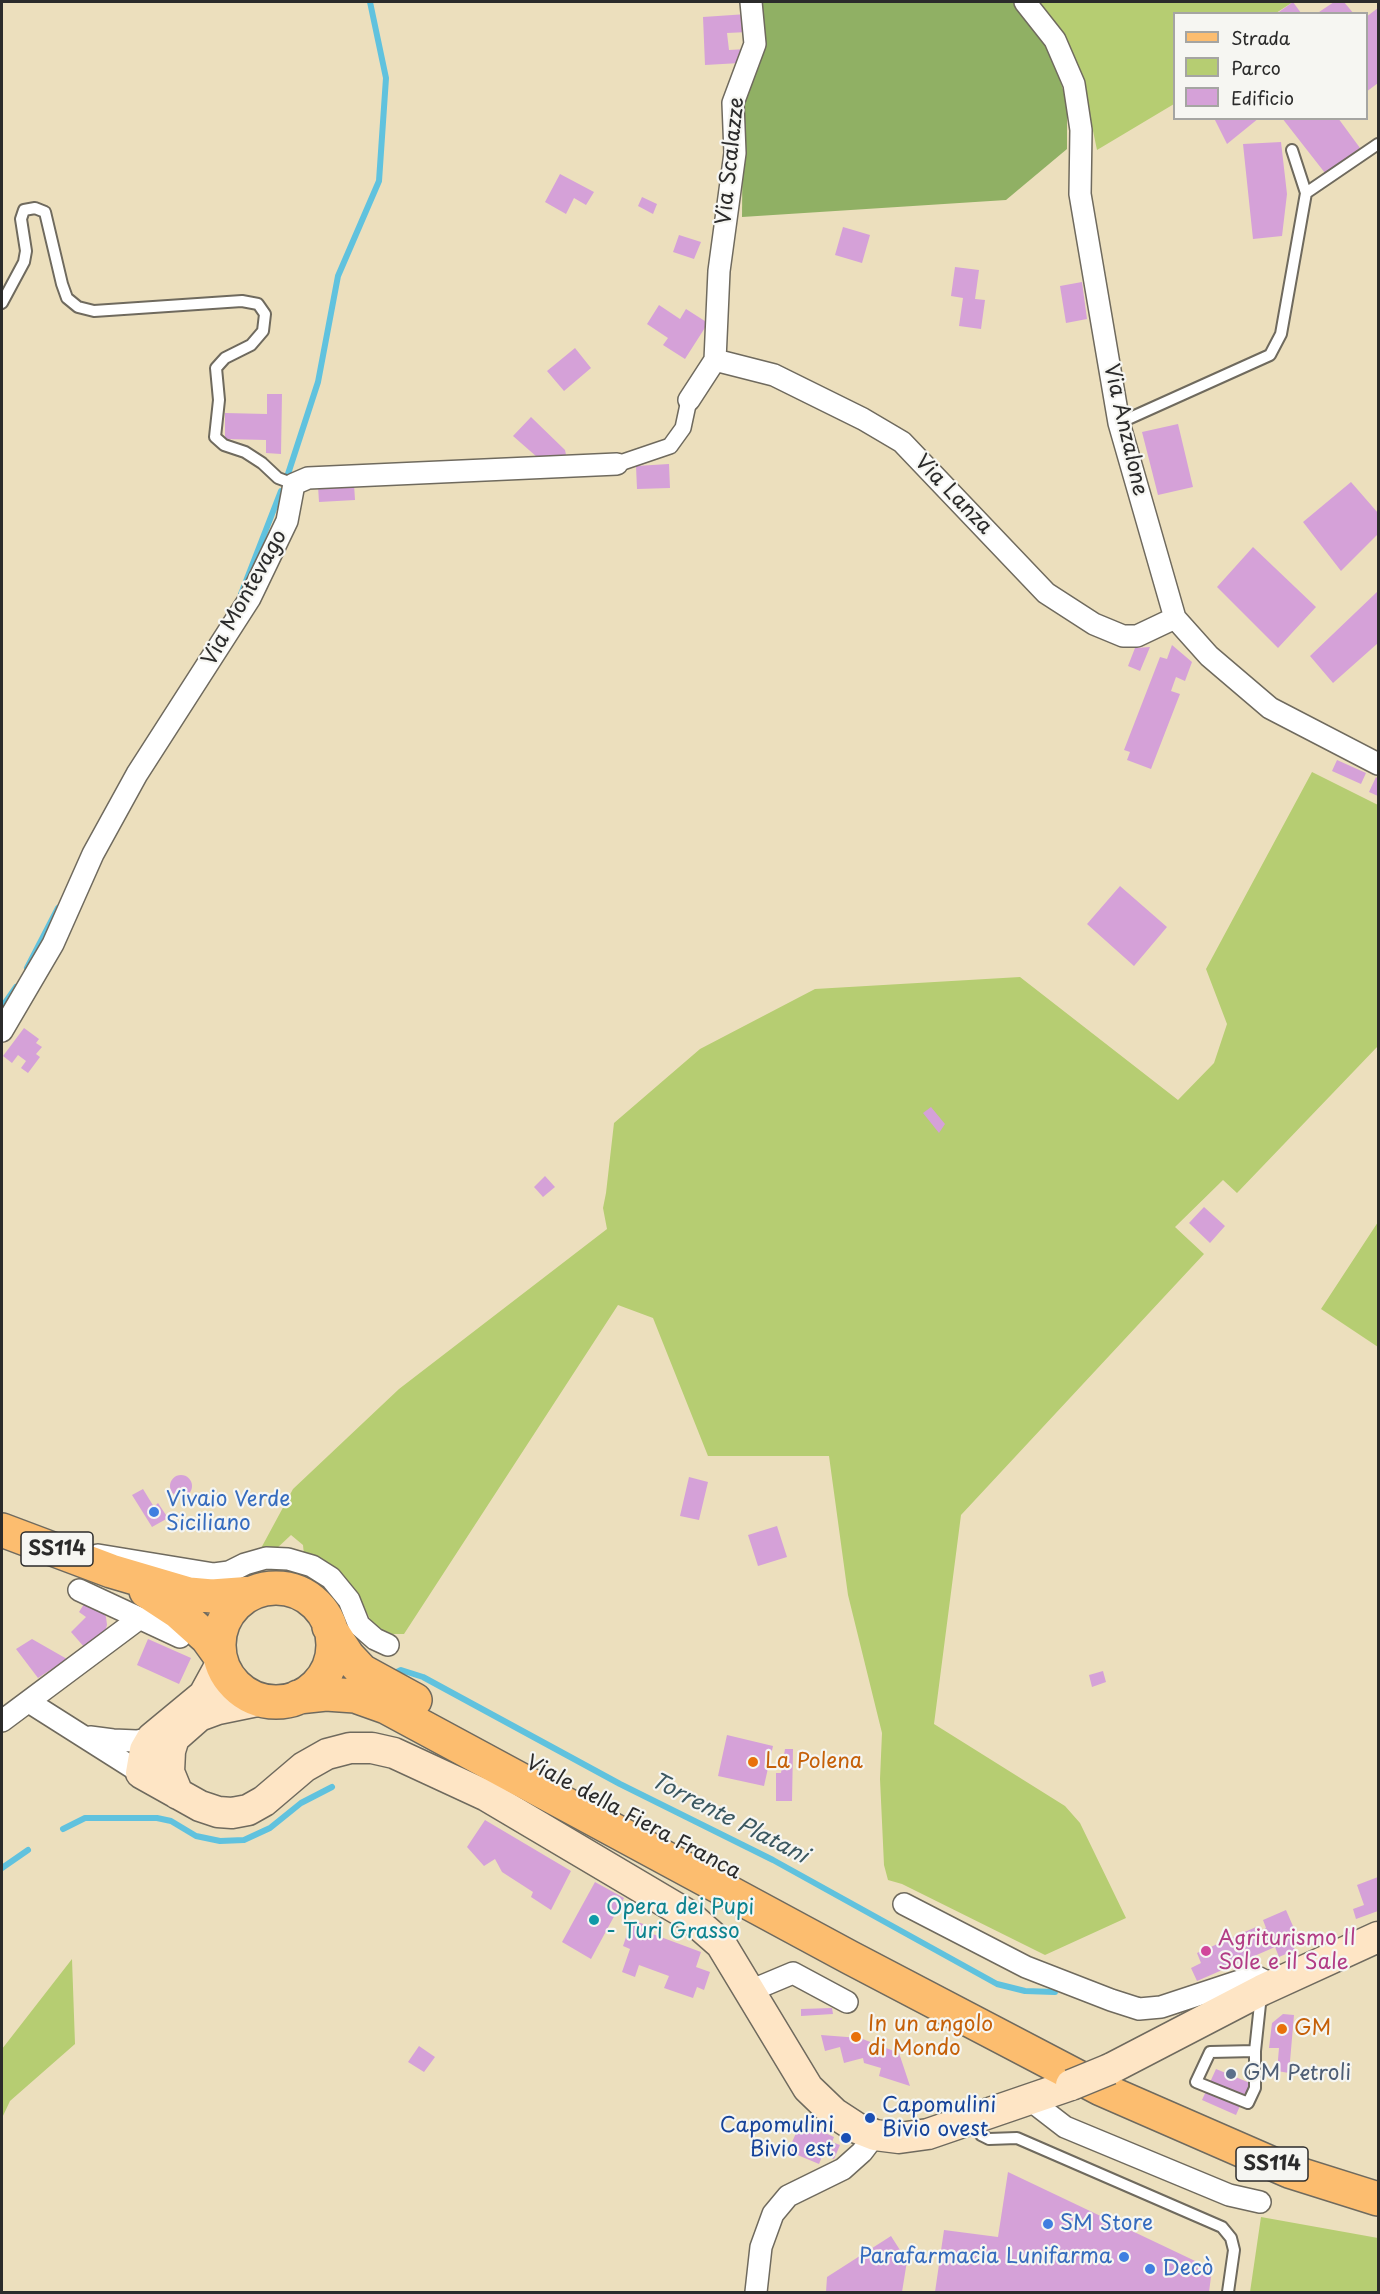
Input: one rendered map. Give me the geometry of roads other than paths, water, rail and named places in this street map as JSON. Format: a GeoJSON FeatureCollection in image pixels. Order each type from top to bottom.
{"type":"FeatureCollection","features":[{"type":"Feature","properties":{"kind":"main road","name":"SS114"},"geometry":{"type":"LineString","coordinates":[[2,1530],[111,1571]]}},
{"type":"Feature","properties":{"kind":"main road"},"geometry":{"type":"LineString","coordinates":[[111,1571],[189,1594],[230,1596],[278,1588],[302,1594],[321,1611],[330,1628],[332,1646],[326,1671],[314,1686],[298,1697],[280,1701],[262,1700],[218,1709],[199,1716],[145,1750],[141,1773],[200,1806],[218,1812],[232,1813],[248,1810],[264,1801],[304,1767],[327,1754],[350,1748],[372,1748],[394,1753],[487,1796],[687,1915],[721,1944],[808,2088],[834,2113],[857,2128],[875,2135],[899,2138],[928,2134],[1071,2085],[1110,2069],[1267,1987],[1378,1937]]}},
{"type":"Feature","properties":{"kind":"main road"},"geometry":{"type":"LineString","coordinates":[[111,1571],[178,1612],[207,1638],[235,1684],[244,1692],[262,1700]]}},
{"type":"Feature","properties":{"kind":"main road"},"geometry":{"type":"LineString","coordinates":[[163,1738],[204,1695],[221,1659],[220,1637],[225,1619],[237,1604],[253,1593]]}},
{"type":"Feature","properties":{"kind":"main road","name":"Viale della Fiera Franca"},"geometry":{"type":"LineString","coordinates":[[330,1628],[348,1656],[362,1671],[1108,2077],[1168,2120]]}},
{"type":"Feature","properties":{"kind":"main road","name":"Viale della Fiera Franca"},"geometry":{"type":"LineString","coordinates":[[298,1697],[326,1694],[355,1696],[386,1707],[1101,2090],[1289,2171],[1378,2199]]}},
{"type":"Feature","properties":{"kind":"main road"},"geometry":{"type":"LineString","coordinates":[[163,1738],[170,1751],[169,1772],[178,1794]]}},
{"type":"Feature","properties":{"kind":"street","name":"Via Scalazze"},"geometry":{"type":"LineString","coordinates":[[715,360],[718,271],[735,153],[733,103],[755,44],[751,2]]}},
{"type":"Feature","properties":{"kind":"street","name":"Via Anzalone"},"geometry":{"type":"LineString","coordinates":[[1025,2],[1055,40],[1074,84],[1081,130],[1080,194],[1119,423],[1175,618],[1209,656],[1270,708],[1378,764]]}},
{"type":"Feature","properties":{"kind":"street"},"geometry":{"type":"LineString","coordinates":[[294,484],[308,478],[617,464],[670,446],[683,428],[689,400],[715,360]]}},
{"type":"Feature","properties":{"kind":"street","name":"Via Lanza"},"geometry":{"type":"LineString","coordinates":[[715,360],[774,375],[863,419],[902,442],[1046,593],[1094,624],[1123,636],[1137,636],[1175,618]]}},
{"type":"Feature","properties":{"kind":"street","name":"Via Montevago"},"geometry":{"type":"LineString","coordinates":[[2,1031],[53,944],[93,854],[137,774],[250,598],[287,521],[294,484]]}},
{"type":"Feature","properties":{"kind":"street"},"geometry":{"type":"LineString","coordinates":[[56,1549],[128,1558],[214,1575],[229,1572],[244,1564],[266,1558],[288,1559],[312,1566],[331,1578],[349,1600],[359,1625],[375,1639],[388,1645]]}},
{"type":"Feature","properties":{"kind":"street"},"geometry":{"type":"LineString","coordinates":[[79,1590],[180,1637]]}},
{"type":"Feature","properties":{"kind":"street"},"geometry":{"type":"LineString","coordinates":[[2,1721],[140,1618]]}},
{"type":"Feature","properties":{"kind":"street"},"geometry":{"type":"LineString","coordinates":[[29,1702],[141,1773]]}},
{"type":"Feature","properties":{"kind":"street"},"geometry":{"type":"LineString","coordinates":[[80,1735],[137,1741],[163,1738]]}},
{"type":"Feature","properties":{"kind":"street"},"geometry":{"type":"LineString","coordinates":[[904,1905],[1026,1967],[1112,2001],[1139,2009],[1161,2007],[1255,1976],[1267,1987]]}},
{"type":"Feature","properties":{"kind":"street"},"geometry":{"type":"LineString","coordinates":[[750,1991],[793,1973],[847,2002]]}},
{"type":"Feature","properties":{"kind":"street"},"geometry":{"type":"LineString","coordinates":[[1030,2100],[1065,2127],[1229,2195],[1260,2202]]}},
{"type":"Feature","properties":{"kind":"street"},"geometry":{"type":"LineString","coordinates":[[756,2292],[761,2247],[773,2214],[788,2196],[843,2169],[862,2152],[875,2135]]}},
{"type":"Feature","properties":{"kind":"lane"},"geometry":{"type":"LineString","coordinates":[[1306,194],[1378,144]]}},
{"type":"Feature","properties":{"kind":"lane"},"geometry":{"type":"LineString","coordinates":[[1119,423],[1270,355],[1281,334],[1306,194],[1292,150]]}},
{"type":"Feature","properties":{"kind":"lane"},"geometry":{"type":"LineString","coordinates":[[2,303],[24,262],[26,250],[21,219],[24,210],[34,208],[45,212],[62,284],[67,298],[78,307],[94,311],[242,301],[258,304],[265,314],[263,331],[251,345],[225,358],[216,368],[219,400],[215,437],[224,445],[245,452],[262,463],[278,478],[294,484]]}},
{"type":"Feature","properties":{"kind":"lane"},"geometry":{"type":"LineString","coordinates":[[1255,2051],[1210,2052],[1196,2082],[1248,2103],[1255,2088],[1255,2051],[1267,1987]]}},
{"type":"Feature","properties":{"kind":"lane"},"geometry":{"type":"LineString","coordinates":[[972,2119],[981,2135],[989,2139],[1017,2138],[1222,2227],[1231,2238],[1234,2250],[1228,2292]]}},
{"type":"Feature","properties":{"kind":"waterway"},"geometry":{"type":"LineString","coordinates":[[287,477],[318,382],[338,276],[379,181],[386,78],[370,2]]}},
{"type":"Feature","properties":{"kind":"waterway"},"geometry":{"type":"LineString","coordinates":[[241,594],[281,491]]}},
{"type":"Feature","properties":{"kind":"waterway"},"geometry":{"type":"LineString","coordinates":[[27,968],[58,908]]}},
{"type":"Feature","properties":{"kind":"waterway"},"geometry":{"type":"LineString","coordinates":[[2,1007],[16,987]]}},
{"type":"Feature","properties":{"kind":"waterway","name":"Torrente Platani"},"geometry":{"type":"LineString","coordinates":[[393,1674],[401,1670],[423,1677],[620,1784],[773,1860],[997,1984],[1025,1991],[1055,1992]]}},
{"type":"Feature","properties":{"kind":"waterway","name":"Torrente Platani"},"geometry":{"type":"LineString","coordinates":[[63,1829],[85,1818],[157,1818],[171,1821],[196,1836],[220,1841],[244,1840],[270,1828],[301,1803],[332,1787]]}},
{"type":"Feature","properties":{"kind":"waterway","name":"Torrente Platani"},"geometry":{"type":"LineString","coordinates":[[2,1868],[28,1850]]}},
{"type":"Feature","properties":{"kind":"place","name":"Vivaio Verde Siciliano"},"geometry":{"type":"Point","coordinates":[154,1512]}},
{"type":"Feature","properties":{"kind":"place","name":"La Polena"},"geometry":{"type":"Point","coordinates":[753,1762]}},
{"type":"Feature","properties":{"kind":"place","name":"Opera dei Pupi - Turi Grasso"},"geometry":{"type":"Point","coordinates":[594,1920]}},
{"type":"Feature","properties":{"kind":"place","name":"Agriturismo Il Sole e il Sale"},"geometry":{"type":"Point","coordinates":[1206,1951]}},
{"type":"Feature","properties":{"kind":"place","name":"GM"},"geometry":{"type":"Point","coordinates":[1282,2029]}},
{"type":"Feature","properties":{"kind":"place","name":"In un angolo di Mondo"},"geometry":{"type":"Point","coordinates":[856,2037]}},
{"type":"Feature","properties":{"kind":"place","name":"GM Petroli"},"geometry":{"type":"Point","coordinates":[1231,2074]}},
{"type":"Feature","properties":{"kind":"place","name":"Capomulini Bivio ovest"},"geometry":{"type":"Point","coordinates":[870,2118]}},
{"type":"Feature","properties":{"kind":"place","name":"Capomulini Bivio est"},"geometry":{"type":"Point","coordinates":[846,2138]}},
{"type":"Feature","properties":{"kind":"place","name":"SM Store"},"geometry":{"type":"Point","coordinates":[1048,2224]}},
{"type":"Feature","properties":{"kind":"place","name":"Parafarmacia Lunifarma"},"geometry":{"type":"Point","coordinates":[1124,2257]}},
{"type":"Feature","properties":{"kind":"place","name":"Decò"},"geometry":{"type":"Point","coordinates":[1150,2269]}}]}
